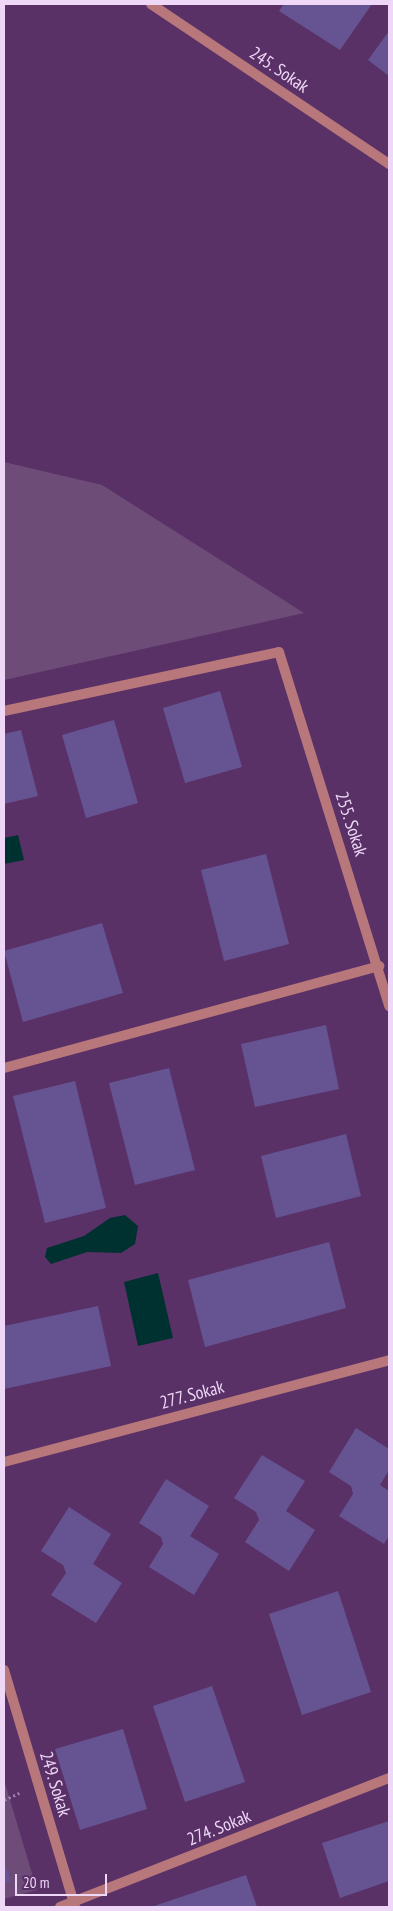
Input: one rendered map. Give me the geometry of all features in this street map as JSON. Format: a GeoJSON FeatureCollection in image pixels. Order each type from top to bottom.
{"type":"FeatureCollection","features":[{"type":"Feature","properties":{"kind":"street","name":"245. Sokak"},"geometry":{"type":"LineString","coordinates":[[151,4],[389,164]]}},
{"type":"Feature","properties":{"kind":"street","name":"255. Sokak"},"geometry":{"type":"LineString","coordinates":[[4,711],[279,652],[389,1006]]}},
{"type":"Feature","properties":{"kind":"street"},"geometry":{"type":"LineString","coordinates":[[4,1068],[378,966]]}},
{"type":"Feature","properties":{"kind":"street","name":"277. Sokak"},"geometry":{"type":"LineString","coordinates":[[4,1462],[389,1360]]}},
{"type":"Feature","properties":{"kind":"street","name":"249. Sokak"},"geometry":{"type":"LineString","coordinates":[[4,1670],[74,1905]]}},
{"type":"Feature","properties":{"kind":"street","name":"274. Sokak"},"geometry":{"type":"LineString","coordinates":[[60,1907],[74,1905],[389,1778]]}},
{"type":"Feature","properties":{"kind":"shaded area"},"geometry":{"type":"Polygon","coordinates":[[[4,462],[102,485],[304,613],[4,680],[4,462]]]}},
{"type":"Feature","properties":{"kind":"shaded area"},"geometry":{"type":"Polygon","coordinates":[[[18,835],[24,860],[4,864],[4,838],[18,835]]]}},
{"type":"Feature","properties":{"kind":"shaded area"},"geometry":{"type":"Polygon","coordinates":[[[125,1215],[138,1226],[135,1244],[121,1253],[87,1252],[51,1264],[45,1257],[47,1248],[84,1236],[110,1218],[125,1215]]]}},
{"type":"Feature","properties":{"kind":"shaded area"},"geometry":{"type":"Polygon","coordinates":[[[158,1273],[173,1338],[138,1346],[124,1282],[158,1273]]]}},
{"type":"Feature","properties":{"kind":"shaded area"},"geometry":{"type":"Polygon","coordinates":[[[4,1780],[37,1890],[4,1899],[4,1780]]]}},
{"type":"Feature","properties":{"kind":"building"},"geometry":{"type":"Polygon","coordinates":[[[284,4],[372,4],[340,50],[279,11],[284,4]]]}},
{"type":"Feature","properties":{"kind":"building"},"geometry":{"type":"Polygon","coordinates":[[[389,31],[389,76],[368,60],[389,31]]]}},
{"type":"Feature","properties":{"kind":"building"},"geometry":{"type":"Polygon","coordinates":[[[220,691],[242,767],[185,783],[163,708],[220,691]]]}},
{"type":"Feature","properties":{"kind":"building"},"geometry":{"type":"Polygon","coordinates":[[[114,720],[138,803],[86,818],[62,735],[114,720]]]}},
{"type":"Feature","properties":{"kind":"building"},"geometry":{"type":"Polygon","coordinates":[[[21,730],[38,796],[4,804],[4,734],[21,730]]]}},
{"type":"Feature","properties":{"kind":"building"},"geometry":{"type":"Polygon","coordinates":[[[266,854],[289,944],[224,961],[201,870],[266,854]]]}},
{"type":"Feature","properties":{"kind":"building"},"geometry":{"type":"Polygon","coordinates":[[[102,923],[123,993],[23,1022],[4,951],[102,923]]]}},
{"type":"Feature","properties":{"kind":"building"},"geometry":{"type":"Polygon","coordinates":[[[326,1025],[339,1089],[255,1107],[241,1044],[326,1025]]]}},
{"type":"Feature","properties":{"kind":"building"},"geometry":{"type":"Polygon","coordinates":[[[169,1068],[195,1170],[135,1185],[109,1083],[169,1068]]]}},
{"type":"Feature","properties":{"kind":"building"},"geometry":{"type":"Polygon","coordinates":[[[75,1081],[106,1208],[45,1223],[13,1096],[75,1081]]]}},
{"type":"Feature","properties":{"kind":"building"},"geometry":{"type":"Polygon","coordinates":[[[346,1134],[361,1196],[276,1218],[261,1156],[346,1134]]]}},
{"type":"Feature","properties":{"kind":"building"},"geometry":{"type":"Polygon","coordinates":[[[329,1242],[346,1308],[205,1347],[188,1280],[329,1242]]]}},
{"type":"Feature","properties":{"kind":"building"},"geometry":{"type":"Polygon","coordinates":[[[98,1306],[111,1366],[4,1389],[4,1326],[98,1306]]]}},
{"type":"Feature","properties":{"kind":"building"},"geometry":{"type":"Polygon","coordinates":[[[356,1428],[389,1449],[389,1470],[380,1485],[389,1491],[389,1536],[384,1544],[339,1516],[353,1494],[351,1486],[329,1472],[356,1428]]]}},
{"type":"Feature","properties":{"kind":"building"},"geometry":{"type":"Polygon","coordinates":[[[262,1455],[305,1481],[286,1511],[315,1530],[289,1571],[245,1542],[259,1520],[256,1512],[234,1498],[262,1455]]]}},
{"type":"Feature","properties":{"kind":"building"},"geometry":{"type":"Polygon","coordinates":[[[166,1479],[209,1506],[190,1536],[219,1554],[194,1595],[149,1567],[163,1544],[161,1537],[139,1523],[166,1479]]]}},
{"type":"Feature","properties":{"kind":"building"},"geometry":{"type":"Polygon","coordinates":[[[69,1507],[111,1534],[93,1564],[122,1583],[96,1623],[51,1595],[66,1573],[63,1565],[41,1551],[69,1507]]]}},
{"type":"Feature","properties":{"kind":"building"},"geometry":{"type":"Polygon","coordinates":[[[338,1591],[371,1692],[302,1715],[269,1614],[338,1591]]]}},
{"type":"Feature","properties":{"kind":"building"},"geometry":{"type":"Polygon","coordinates":[[[212,1686],[245,1782],[185,1802],[153,1706],[212,1686]]]}},
{"type":"Feature","properties":{"kind":"building"},"geometry":{"type":"Polygon","coordinates":[[[123,1729],[147,1809],[80,1830],[55,1749],[123,1729]]]}},
{"type":"Feature","properties":{"kind":"building"},"geometry":{"type":"Polygon","coordinates":[[[389,1821],[389,1881],[340,1898],[322,1843],[389,1821]]]}},
{"type":"Feature","properties":{"kind":"building"},"geometry":{"type":"Polygon","coordinates":[[[4,1860],[11,1881],[4,1884],[4,1860]]]}},
{"type":"Feature","properties":{"kind":"building"},"geometry":{"type":"Polygon","coordinates":[[[246,1875],[257,1907],[151,1907],[246,1875]]]}}]}
